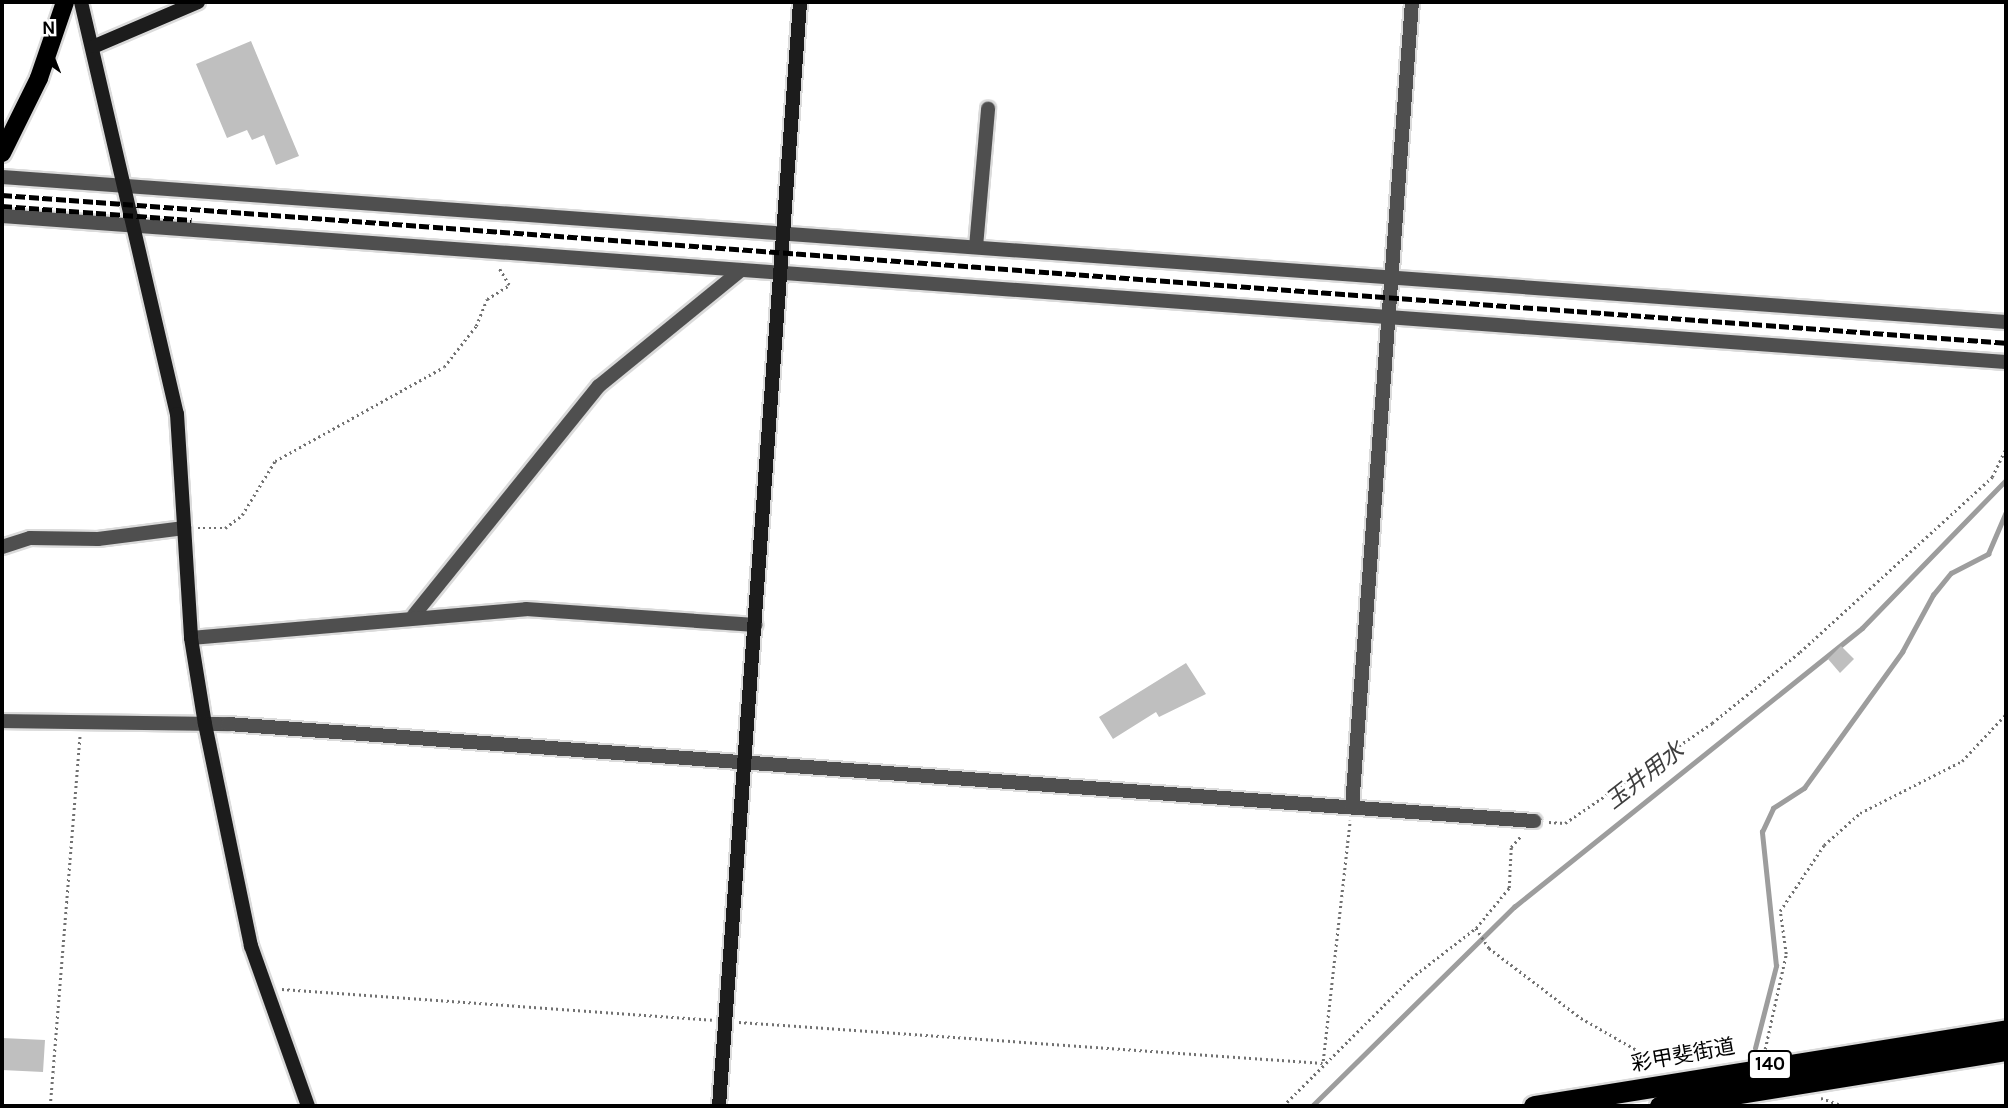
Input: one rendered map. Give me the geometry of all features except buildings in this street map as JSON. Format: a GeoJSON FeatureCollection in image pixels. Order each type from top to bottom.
{"type":"FeatureCollection","features":[{"type":"Feature","properties":{"kind":"highway","name":"彩甲斐街道"},"geometry":{"type":"LineString","coordinates":[[1534,1106],[1761,1066],[2006,1030]]}},
{"type":"Feature","properties":{"kind":"highway","name":"140"},"geometry":{"type":"LineString","coordinates":[[1660,1106],[2006,1050]]}},
{"type":"Feature","properties":{"kind":"main road"},"geometry":{"type":"LineString","coordinates":[[2,153],[39,78],[65,2]]}},
{"type":"Feature","properties":{"kind":"street"},"geometry":{"type":"LineString","coordinates":[[81,2],[95,46],[122,183],[177,414],[191,638],[205,724],[263,987],[308,1106]]}},
{"type":"Feature","properties":{"kind":"street"},"geometry":{"type":"LineString","coordinates":[[95,46],[198,2]]}},
{"type":"Feature","properties":{"kind":"street"},"geometry":{"type":"LineString","coordinates":[[719,1106],[755,625],[777,272],[800,2]]}},
{"type":"Feature","properties":{"kind":"street"},"geometry":{"type":"LineString","coordinates":[[1352,807],[1412,2]]}},
{"type":"Feature","properties":{"kind":"street"},"geometry":{"type":"LineString","coordinates":[[975,247],[988,109]]}},
{"type":"Feature","properties":{"kind":"street"},"geometry":{"type":"LineString","coordinates":[[2,177],[122,183],[2006,322]]}},
{"type":"Feature","properties":{"kind":"street"},"geometry":{"type":"LineString","coordinates":[[2,216],[491,255],[777,272],[1387,320],[2006,362]]}},
{"type":"Feature","properties":{"kind":"street"},"geometry":{"type":"LineString","coordinates":[[414,615],[599,386],[741,270]]}},
{"type":"Feature","properties":{"kind":"street"},"geometry":{"type":"LineString","coordinates":[[2,547],[30,538],[98,540],[184,528]]}},
{"type":"Feature","properties":{"kind":"street"},"geometry":{"type":"LineString","coordinates":[[191,638],[414,615],[526,609],[755,625]]}},
{"type":"Feature","properties":{"kind":"street"},"geometry":{"type":"LineString","coordinates":[[2,721],[205,724],[1534,821]]}},
{"type":"Feature","properties":{"kind":"path"},"geometry":{"type":"LineString","coordinates":[[184,528],[225,528],[242,515],[275,461],[444,367],[477,326],[487,299],[509,285],[491,255]]}},
{"type":"Feature","properties":{"kind":"path"},"geometry":{"type":"LineString","coordinates":[[1283,1106],[1322,1063],[1411,978],[1476,928],[1509,888],[1511,847],[1534,821],[1565,824],[1712,723],[1964,506],[1992,477],[2006,448]]}},
{"type":"Feature","properties":{"kind":"path"},"geometry":{"type":"LineString","coordinates":[[1761,1066],[1786,954],[1780,911],[1824,845],[1860,813],[1962,761],[2006,715]]}},
{"type":"Feature","properties":{"kind":"path"},"geometry":{"type":"LineString","coordinates":[[50,1106],[81,722]]}},
{"type":"Feature","properties":{"kind":"path"},"geometry":{"type":"LineString","coordinates":[[1322,1063],[1352,807]]}},
{"type":"Feature","properties":{"kind":"path"},"geometry":{"type":"LineString","coordinates":[[1476,928],[1489,948],[1581,1018],[1682,1080]]}},
{"type":"Feature","properties":{"kind":"path"},"geometry":{"type":"LineString","coordinates":[[263,987],[1322,1063]]}},
{"type":"Feature","properties":{"kind":"path"},"geometry":{"type":"LineString","coordinates":[[1819,1095],[1844,1106]]}},
{"type":"Feature","properties":{"kind":"waterway","name":"玉井用水"},"geometry":{"type":"LineString","coordinates":[[1312,1106],[1514,907],[1862,628],[2006,480]]}},
{"type":"Feature","properties":{"kind":"waterway"},"geometry":{"type":"LineString","coordinates":[[1755,1048],[1776,966],[1762,832],[1773,808],[1804,788],[1902,652],[1933,595],[1951,573],[1988,554],[2006,512]]}},
{"type":"Feature","properties":{"kind":"railway"},"geometry":{"type":"LineString","coordinates":[[2,195],[2006,343]]}},
{"type":"Feature","properties":{"kind":"railway"},"geometry":{"type":"LineString","coordinates":[[2,206],[191,220]]}}]}
